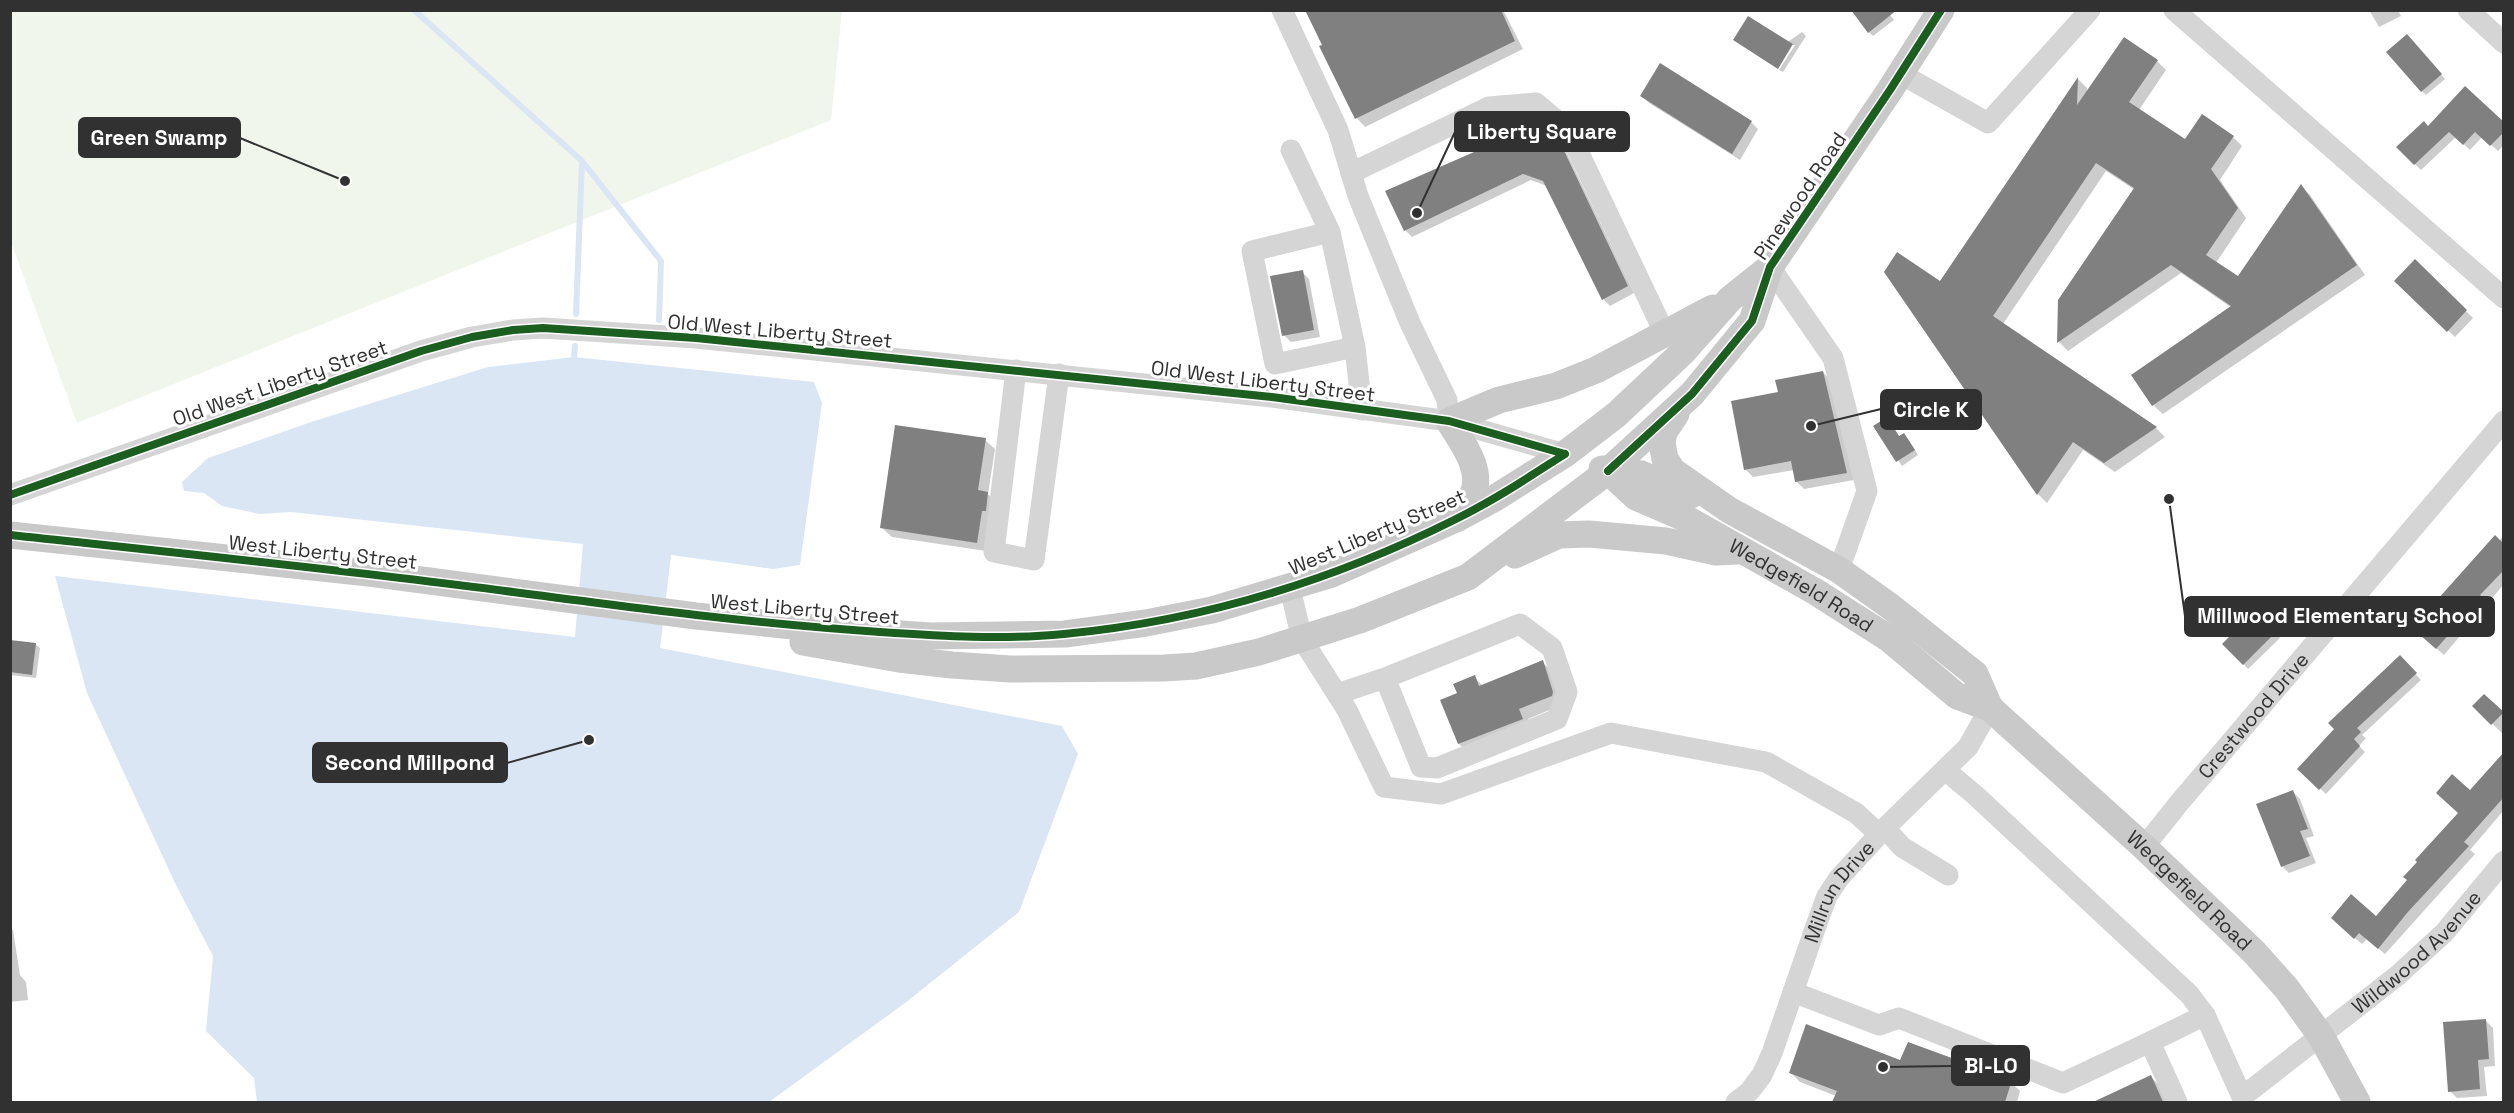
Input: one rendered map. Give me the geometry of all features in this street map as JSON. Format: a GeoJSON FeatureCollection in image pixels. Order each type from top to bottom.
{"type":"FeatureCollection","features":[{"type":"Feature","properties":{"kind":"main road","name":"Pinewood Road"},"geometry":{"type":"LineString","coordinates":[[1608,471],[1692,394],[1752,321],[1770,267],[1901,74],[1941,10]]}},
{"type":"Feature","properties":{"kind":"main road","name":"Pinewood Road"},"geometry":{"type":"LineString","coordinates":[[1565,454],[1616,415],[1682,353],[1730,299],[1770,267]]}},
{"type":"Feature","properties":{"kind":"main road"},"geometry":{"type":"LineString","coordinates":[[1456,519],[1473,494],[1475,478],[1471,457],[1449,421],[1499,400],[1556,386],[1596,370],[1730,299]]}},
{"type":"Feature","properties":{"kind":"main road"},"geometry":{"type":"LineString","coordinates":[[1692,394],[1664,432],[1662,443],[1665,459],[1673,471],[1729,510]]}},
{"type":"Feature","properties":{"kind":"main road","name":"Old West Liberty Street"},"geometry":{"type":"LineString","coordinates":[[1565,454],[1608,471]]}},
{"type":"Feature","properties":{"kind":"main road","name":"West Liberty Street"},"geometry":{"type":"LineString","coordinates":[[10,535],[369,573],[696,616],[822,629],[931,636],[1030,636],[1065,634],[1180,618],[1332,574],[1456,519],[1495,498],[1565,454]]}},
{"type":"Feature","properties":{"kind":"main road"},"geometry":{"type":"LineString","coordinates":[[1608,471],[1641,474],[1729,510]]}},
{"type":"Feature","properties":{"kind":"main road","name":"Wedgefield Road"},"geometry":{"type":"LineString","coordinates":[[1608,471],[1636,497],[1687,519],[1816,592],[1888,638],[1957,696],[1990,708],[2144,847],[2254,952],[2287,989],[2321,1036],[2357,1102]]}},
{"type":"Feature","properties":{"kind":"main road","name":"West Liberty Street"},"geometry":{"type":"LineString","coordinates":[[696,616],[818,645],[952,665],[1010,669],[1131,669],[1196,666],[1259,652],[1302,639],[1360,620],[1468,577],[1608,471]]}},
{"type":"Feature","properties":{"kind":"main road","name":"Wedgefield Road"},"geometry":{"type":"LineString","coordinates":[[1729,510],[1839,570],[1891,607],[1975,674],[1990,708]]}},
{"type":"Feature","properties":{"kind":"main road"},"geometry":{"type":"LineString","coordinates":[[1468,577],[1559,535],[1619,535],[1666,541],[1716,552],[1745,551]]}},
{"type":"Feature","properties":{"kind":"street"},"geometry":{"type":"LineString","coordinates":[[1282,10],[1338,130],[1358,196],[1410,323],[1447,400],[1449,421]]}},
{"type":"Feature","properties":{"kind":"street"},"geometry":{"type":"LineString","coordinates":[[1901,74],[1988,123],[2091,10]]}},
{"type":"Feature","properties":{"kind":"street"},"geometry":{"type":"LineString","coordinates":[[2174,10],[2504,298]]}},
{"type":"Feature","properties":{"kind":"street"},"geometry":{"type":"LineString","coordinates":[[2468,10],[2504,43]]}},
{"type":"Feature","properties":{"kind":"street"},"geometry":{"type":"LineString","coordinates":[[1351,173],[1489,107],[1536,103],[1568,130],[1665,334]]}},
{"type":"Feature","properties":{"kind":"street"},"geometry":{"type":"LineString","coordinates":[[1291,150],[1330,232],[1355,347],[1362,410]]}},
{"type":"Feature","properties":{"kind":"street"},"geometry":{"type":"LineString","coordinates":[[1272,397],[1275,364],[1252,251],[1330,232]]}},
{"type":"Feature","properties":{"kind":"street"},"geometry":{"type":"LineString","coordinates":[[1770,267],[1833,358],[1867,491],[1839,570]]}},
{"type":"Feature","properties":{"kind":"street","name":"Old West Liberty Street"},"geometry":{"type":"LineString","coordinates":[[10,495],[421,351],[513,330],[562,329],[685,338],[1272,397],[1449,421],[1565,454]]}},
{"type":"Feature","properties":{"kind":"street"},"geometry":{"type":"LineString","coordinates":[[1275,364],[1355,347]]}},
{"type":"Feature","properties":{"kind":"street"},"geometry":{"type":"LineString","coordinates":[[1016,370],[994,552],[1034,560],[1059,374]]}},
{"type":"Feature","properties":{"kind":"street","name":"Crestwood Drive"},"geometry":{"type":"LineString","coordinates":[[2144,847],[2186,794],[2504,421]]}},
{"type":"Feature","properties":{"kind":"street"},"geometry":{"type":"LineString","coordinates":[[1290,588],[1302,639],[1347,710],[1384,787],[1441,794],[1611,733],[1766,762],[1856,813],[1902,847],[1948,875]]}},
{"type":"Feature","properties":{"kind":"street"},"geometry":{"type":"LineString","coordinates":[[1337,694],[1385,678],[1520,624],[1552,648],[1568,692],[1557,719],[1437,768],[1421,766],[1385,678]]}},
{"type":"Feature","properties":{"kind":"street","name":"Millrun Drive"},"geometry":{"type":"LineString","coordinates":[[1736,1102],[1749,1092],[1762,1075],[1827,896],[1839,878],[1882,831],[1968,747],[1990,708]]}},
{"type":"Feature","properties":{"kind":"street"},"geometry":{"type":"LineString","coordinates":[[1538,727],[1548,756]]}},
{"type":"Feature","properties":{"kind":"street"},"geometry":{"type":"LineString","coordinates":[[1452,762],[1460,787]]}},
{"type":"Feature","properties":{"kind":"street"},"geometry":{"type":"LineString","coordinates":[[1945,770],[2189,994],[2205,1015],[2237,1100]]}},
{"type":"Feature","properties":{"kind":"street","name":"Wildwood Avenue"},"geometry":{"type":"LineString","coordinates":[[2237,1100],[2397,976],[2444,933],[2504,861]]}},
{"type":"Feature","properties":{"kind":"street"},"geometry":{"type":"LineString","coordinates":[[1793,992],[1879,1025],[1899,1018],[2062,1083],[2205,1015]]}},
{"type":"Feature","properties":{"kind":"street"},"geometry":{"type":"LineString","coordinates":[[2150,1042],[2177,1102]]}},
{"type":"Feature","properties":{"kind":"shaded area"},"geometry":{"type":"Polygon","coordinates":[[[11,10],[842,11],[831,120],[77,423],[11,242],[11,10]]]}},
{"type":"Feature","properties":{"kind":"water"},"geometry":{"type":"Polygon","coordinates":[[[574,357],[814,382],[822,403],[800,565],[773,569],[671,555],[660,648],[1062,726],[1078,754],[1019,912],[905,1003],[769,1102],[257,1102],[254,1078],[206,1031],[213,956],[175,883],[87,693],[55,576],[575,637],[583,544],[291,512],[260,514],[222,506],[204,493],[184,491],[182,482],[208,458],[314,421],[488,367],[574,357]]]}},
{"type":"Feature","properties":{"kind":"building"},"geometry":{"type":"Polygon","coordinates":[[[1305,10],[1501,10],[1515,41],[1355,119],[1319,46],[1322,45],[1305,10]]]}},
{"type":"Feature","properties":{"kind":"building"},"geometry":{"type":"Polygon","coordinates":[[[1851,10],[1897,10],[1868,33],[1851,10]]]}},
{"type":"Feature","properties":{"kind":"building"},"geometry":{"type":"Polygon","coordinates":[[[1748,16],[1793,44],[1778,69],[1733,40],[1748,16]]]}},
{"type":"Feature","properties":{"kind":"building"},"geometry":{"type":"Polygon","coordinates":[[[2407,34],[2442,74],[2421,92],[2386,52],[2407,34]]]}},
{"type":"Feature","properties":{"kind":"building"},"geometry":{"type":"Polygon","coordinates":[[[2124,37],[2158,60],[2129,102],[2185,139],[2202,114],[2234,136],[2211,169],[2238,208],[2206,255],[2238,276],[2301,184],[2357,265],[2152,406],[2131,375],[2231,306],[2171,265],[2057,343],[2058,300],[2134,188],[2096,163],[1993,316],[2157,427],[2104,463],[2073,442],[2037,495],[1884,272],[1897,252],[1940,281],[2078,77],[2077,105],[2124,37]]]}},
{"type":"Feature","properties":{"kind":"building"},"geometry":{"type":"Polygon","coordinates":[[[1660,63],[1752,121],[1732,154],[1640,96],[1660,63]]]}},
{"type":"Feature","properties":{"kind":"building"},"geometry":{"type":"Polygon","coordinates":[[[2465,86],[2504,122],[2504,132],[2490,146],[2475,132],[2463,145],[2449,132],[2414,165],[2396,147],[2424,121],[2428,126],[2465,86]]]}},
{"type":"Feature","properties":{"kind":"building"},"geometry":{"type":"Polygon","coordinates":[[[1529,128],[1558,138],[1628,286],[1602,300],[1543,181],[1523,174],[1404,231],[1385,191],[1529,128]]]}},
{"type":"Feature","properties":{"kind":"building"},"geometry":{"type":"Polygon","coordinates":[[[2415,259],[2467,310],[2447,332],[2394,281],[2415,259]]]}},
{"type":"Feature","properties":{"kind":"building"},"geometry":{"type":"Polygon","coordinates":[[[1303,270],[1314,330],[1282,336],[1270,276],[1303,270]]]}},
{"type":"Feature","properties":{"kind":"building"},"geometry":{"type":"Polygon","coordinates":[[[1823,371],[1847,473],[1795,482],[1791,461],[1744,470],[1731,401],[1778,392],[1775,380],[1823,371]]]}},
{"type":"Feature","properties":{"kind":"building"},"geometry":{"type":"Polygon","coordinates":[[[1887,417],[1899,436],[1904,433],[1915,450],[1896,462],[1873,426],[1887,417]]]}},
{"type":"Feature","properties":{"kind":"building"},"geometry":{"type":"Polygon","coordinates":[[[895,425],[986,438],[978,490],[988,492],[986,511],[982,511],[977,543],[880,528],[895,425]]]}},
{"type":"Feature","properties":{"kind":"building"},"geometry":{"type":"Polygon","coordinates":[[[2495,535],[2504,544],[2504,570],[2480,595],[2482,597],[2436,649],[2412,628],[2495,535]]]}},
{"type":"Feature","properties":{"kind":"building"},"geometry":{"type":"Polygon","coordinates":[[[2255,611],[2276,632],[2243,665],[2222,644],[2255,611]]]}},
{"type":"Feature","properties":{"kind":"building"},"geometry":{"type":"Polygon","coordinates":[[[10,640],[36,643],[32,675],[10,672],[10,640]]]}},
{"type":"Feature","properties":{"kind":"building"},"geometry":{"type":"Polygon","coordinates":[[[2400,655],[2417,673],[2357,728],[2361,732],[2354,739],[2360,746],[2319,790],[2297,769],[2334,729],[2328,723],[2400,655]]]}},
{"type":"Feature","properties":{"kind":"building"},"geometry":{"type":"Polygon","coordinates":[[[1543,660],[1553,692],[1552,696],[1519,709],[1523,719],[1458,744],[1440,700],[1457,693],[1453,684],[1475,675],[1479,686],[1543,660]]]}},
{"type":"Feature","properties":{"kind":"building"},"geometry":{"type":"Polygon","coordinates":[[[2484,694],[2504,712],[2491,725],[2472,706],[2484,694]]]}},
{"type":"Feature","properties":{"kind":"building"},"geometry":{"type":"Polygon","coordinates":[[[2504,752],[2504,797],[2464,842],[2469,846],[2407,913],[2378,949],[2359,933],[2354,939],[2331,918],[2351,894],[2376,916],[2407,880],[2403,877],[2417,862],[2415,860],[2458,813],[2436,793],[2452,774],[2470,790],[2504,752]]]}},
{"type":"Feature","properties":{"kind":"building"},"geometry":{"type":"Polygon","coordinates":[[[2293,790],[2308,829],[2300,831],[2310,856],[2281,867],[2256,804],[2293,790]]]}},
{"type":"Feature","properties":{"kind":"building"},"geometry":{"type":"Polygon","coordinates":[[[2486,1019],[2489,1059],[2478,1060],[2480,1089],[2448,1092],[2443,1022],[2486,1019]]]}},
{"type":"Feature","properties":{"kind":"building"},"geometry":{"type":"Polygon","coordinates":[[[1806,1024],[1900,1060],[1908,1042],[2012,1080],[2005,1102],[1832,1102],[1837,1091],[1789,1073],[1806,1024]]]}},
{"type":"Feature","properties":{"kind":"building"},"geometry":{"type":"Polygon","coordinates":[[[2151,1075],[2163,1102],[2093,1102],[2151,1075]]]}},
{"type":"Feature","properties":{"kind":"waterway"},"geometry":{"type":"LineString","coordinates":[[414,10],[582,161],[661,261],[659,320]]}},
{"type":"Feature","properties":{"kind":"waterway"},"geometry":{"type":"LineString","coordinates":[[576,314],[582,161]]}},
{"type":"Feature","properties":{"kind":"waterway"},"geometry":{"type":"LineString","coordinates":[[574,357],[575,346]]}},
{"type":"Feature","properties":{"kind":"cycle path"},"geometry":{"type":"LineString","coordinates":[[1608,471],[1692,394],[1752,321],[1770,267],[1890,90],[1941,10]]}},
{"type":"Feature","properties":{"kind":"cycle path"},"geometry":{"type":"LineString","coordinates":[[10,495],[421,351],[472,337],[543,328],[696,338],[1272,397],[1449,421],[1565,454]]}},
{"type":"Feature","properties":{"kind":"cycle path"},"geometry":{"type":"LineString","coordinates":[[10,535],[325,569],[788,625],[949,636],[1041,636],[1115,628],[1166,619],[1265,595],[1313,579],[1361,562],[1454,520],[1497,497],[1565,454]]}},
{"type":"Feature","properties":{"kind":"place","name":"Green Swamp"},"geometry":{"type":"Point","coordinates":[345,181]}},
{"type":"Feature","properties":{"kind":"place","name":"Liberty Square"},"geometry":{"type":"Point","coordinates":[1417,213]}},
{"type":"Feature","properties":{"kind":"place","name":"Circle K"},"geometry":{"type":"Point","coordinates":[1811,426]}},
{"type":"Feature","properties":{"kind":"place","name":"Millwood Elementary School"},"geometry":{"type":"Point","coordinates":[2169,499]}},
{"type":"Feature","properties":{"kind":"place","name":"Second Millpond"},"geometry":{"type":"Point","coordinates":[589,740]}},
{"type":"Feature","properties":{"kind":"place","name":"BI-LO"},"geometry":{"type":"Point","coordinates":[1883,1067]}}]}
